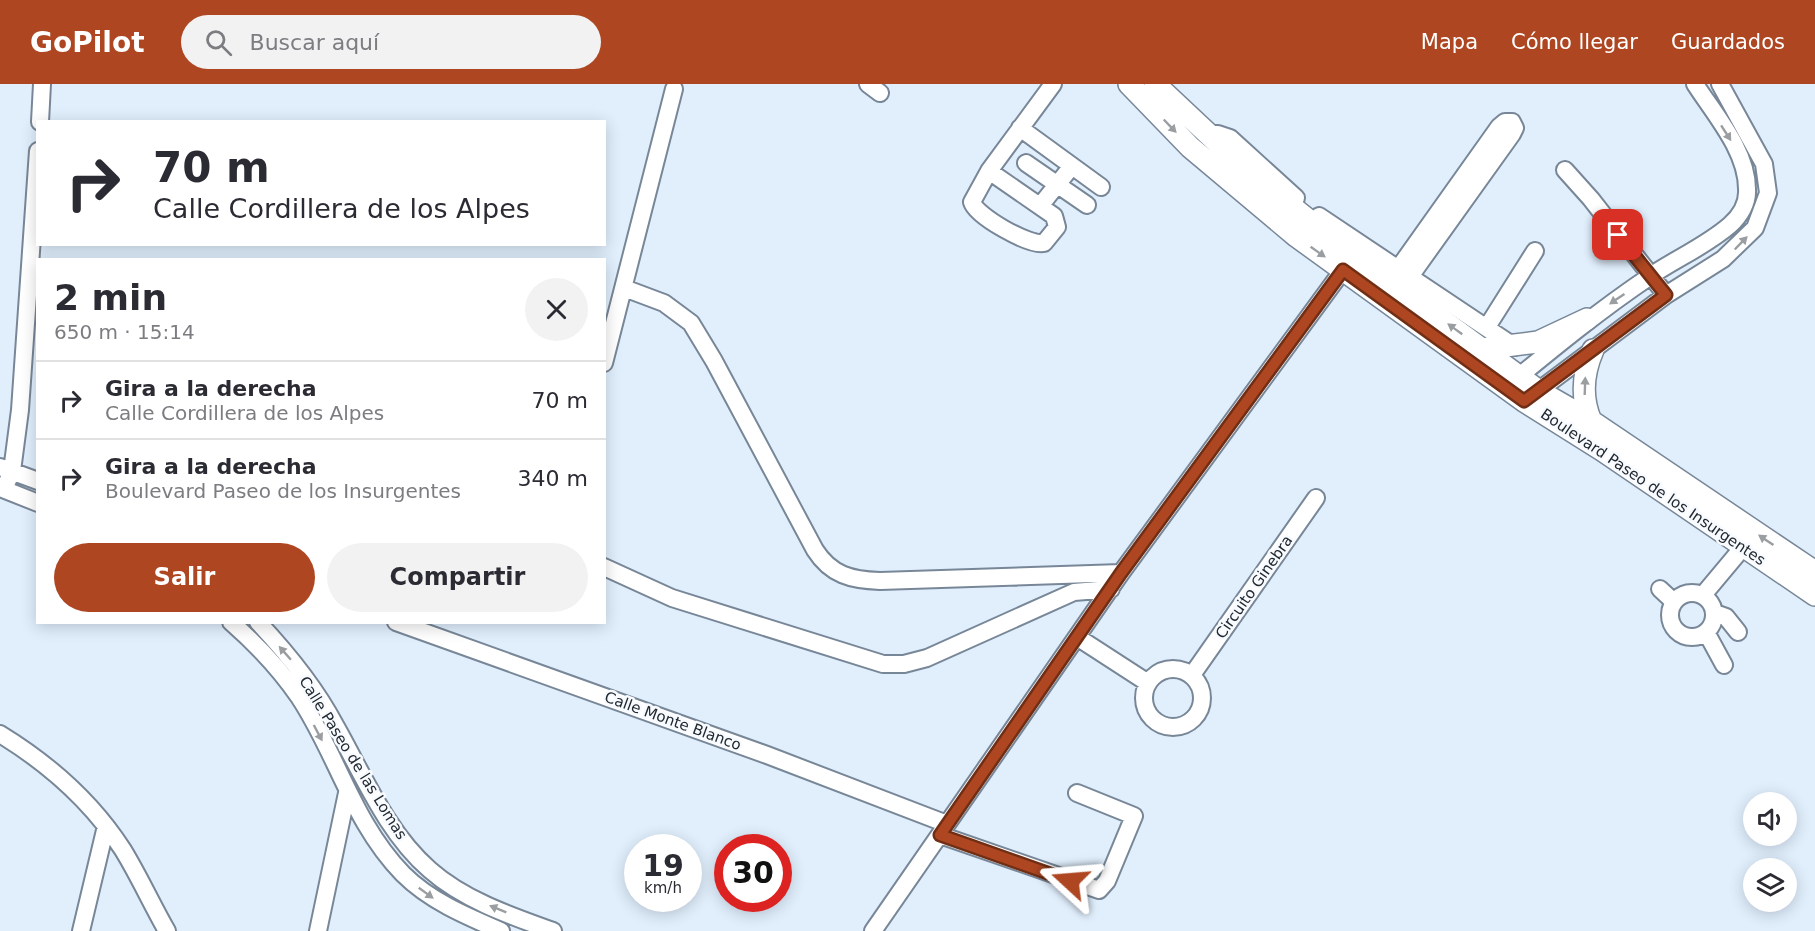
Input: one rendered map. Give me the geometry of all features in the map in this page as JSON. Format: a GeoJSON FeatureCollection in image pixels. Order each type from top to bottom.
{"type":"FeatureCollection","features":[{"type":"Feature","properties":{"kind":"main road","name":"Boulevard Paseo de los Insurgentes"},"geometry":{"type":"LineString","coordinates":[[1129,84],[1190,147],[1296,236],[1343,270],[1474,354]]}},
{"type":"Feature","properties":{"kind":"main road","name":"Boulevard Paseo de los Insurgentes"},"geometry":{"type":"LineString","coordinates":[[1155,84],[1206,134],[1303,217],[1474,354],[1815,595]]}},
{"type":"Feature","properties":{"kind":"main road"},"geometry":{"type":"LineString","coordinates":[[1532,396],[1497,397],[1480,383],[1474,354],[1546,339],[1587,319]]}},
{"type":"Feature","properties":{"kind":"main road"},"geometry":{"type":"LineString","coordinates":[[1591,422],[1584,391],[1586,370],[1593,350]]}},
{"type":"Feature","properties":{"kind":"main road","name":"Boulevard Paseo de los Insurgentes"},"geometry":{"type":"LineString","coordinates":[[1532,396],[1591,422],[1815,572]]}},
{"type":"Feature","properties":{"kind":"street"},"geometry":{"type":"LineString","coordinates":[[39,120],[42,84]]}},
{"type":"Feature","properties":{"kind":"street"},"geometry":{"type":"LineString","coordinates":[[989,171],[1054,216],[1057,227],[1044,243],[1026,241],[977,210],[972,202],[972,196],[989,171],[1020,128],[1053,84]]}},
{"type":"Feature","properties":{"kind":"street"},"geometry":{"type":"LineString","coordinates":[[1512,382],[1587,319],[1694,250],[1739,216],[1748,190],[1743,163],[1695,84]]}},
{"type":"Feature","properties":{"kind":"street"},"geometry":{"type":"LineString","coordinates":[[1532,396],[1666,295],[1707,270],[1739,246],[1755,228],[1768,193],[1764,164],[1723,86]]}},
{"type":"Feature","properties":{"kind":"street"},"geometry":{"type":"LineString","coordinates":[[606,356],[674,89]]}},
{"type":"Feature","properties":{"kind":"street"},"geometry":{"type":"LineString","coordinates":[[1505,122],[1512,122],[1515,128],[1512,134],[1403,274],[1499,127],[1505,122]]}},
{"type":"Feature","properties":{"kind":"street"},"geometry":{"type":"LineString","coordinates":[[1020,128],[1101,187]]}},
{"type":"Feature","properties":{"kind":"street"},"geometry":{"type":"LineString","coordinates":[[1206,134],[1218,134],[1230,138],[1291,195],[1332,226],[1515,347]]}},
{"type":"Feature","properties":{"kind":"street"},"geometry":{"type":"LineString","coordinates":[[1026,163],[1087,205]]}},
{"type":"Feature","properties":{"kind":"street"},"geometry":{"type":"LineString","coordinates":[[1040,206],[1072,166]]}},
{"type":"Feature","properties":{"kind":"street"},"geometry":{"type":"LineString","coordinates":[[1565,170],[1591,199],[1666,295]]}},
{"type":"Feature","properties":{"kind":"street"},"geometry":{"type":"LineString","coordinates":[[36,180],[20,411],[2,489],[36,502]]}},
{"type":"Feature","properties":{"kind":"street"},"geometry":{"type":"LineString","coordinates":[[1694,250],[1707,270]]}},
{"type":"Feature","properties":{"kind":"street"},"geometry":{"type":"LineString","coordinates":[[1487,327],[1535,251]]}},
{"type":"Feature","properties":{"kind":"street"},"geometry":{"type":"LineString","coordinates":[[873,931],[1121,573],[1343,270]]}},
{"type":"Feature","properties":{"kind":"street"},"geometry":{"type":"LineString","coordinates":[[624,288],[664,303],[691,323],[714,361],[815,550],[835,572],[852,579],[880,581],[1121,573]]}},
{"type":"Feature","properties":{"kind":"street"},"geometry":{"type":"LineString","coordinates":[[6,469],[36,480]]}},
{"type":"Feature","properties":{"kind":"street","name":"Circuito Ginebra"},"geometry":{"type":"LineString","coordinates":[[1192,675],[1316,498]]}},
{"type":"Feature","properties":{"kind":"street"},"geometry":{"type":"LineString","coordinates":[[1703,596],[1744,546]]}},
{"type":"Feature","properties":{"kind":"street"},"geometry":{"type":"LineString","coordinates":[[606,568],[672,598],[883,664],[904,664],[927,658],[1074,592],[1111,589]]}},
{"type":"Feature","properties":{"kind":"street"},"geometry":{"type":"LineString","coordinates":[[1660,589],[1674,602]]}},
{"type":"Feature","properties":{"kind":"street"},"geometry":{"type":"LineString","coordinates":[[1693,593],[1703,596],[1711,603],[1714,613],[1713,623],[1706,632],[1697,636],[1686,636],[1677,631],[1671,622],[1670,611],[1674,602],[1683,595],[1693,593]]}},
{"type":"Feature","properties":{"kind":"street"},"geometry":{"type":"LineString","coordinates":[[1714,613],[1726,617],[1738,632]]}},
{"type":"Feature","properties":{"kind":"street","name":"Calle Paseo de las Lomas"},"geometry":{"type":"LineString","coordinates":[[233,624],[248,637],[299,697],[347,793],[376,840],[402,873],[439,902],[501,931]]}},
{"type":"Feature","properties":{"kind":"street","name":"Calle Paseo de las Lomas"},"geometry":{"type":"LineString","coordinates":[[260,624],[314,690],[381,809],[415,855],[447,883],[478,902],[553,931]]}},
{"type":"Feature","properties":{"kind":"street","name":"Calle Monte Blanco"},"geometry":{"type":"LineString","coordinates":[[402,624],[767,754],[944,830],[1099,891],[1107,881],[1133,821],[1133,814],[1077,793]]}},
{"type":"Feature","properties":{"kind":"street"},"geometry":{"type":"LineString","coordinates":[[1706,632],[1724,665]]}},
{"type":"Feature","properties":{"kind":"street"},"geometry":{"type":"LineString","coordinates":[[1077,637],[1148,683]]}},
{"type":"Feature","properties":{"kind":"street"},"geometry":{"type":"LineString","coordinates":[[1171,669],[1192,675],[1199,684],[1202,701],[1196,716],[1181,726],[1164,726],[1150,716],[1144,700],[1148,683],[1160,672],[1171,669]]}},
{"type":"Feature","properties":{"kind":"street"},"geometry":{"type":"LineString","coordinates":[[0,734],[47,765],[88,804],[106,826],[168,931]]}},
{"type":"Feature","properties":{"kind":"street"},"geometry":{"type":"LineString","coordinates":[[318,931],[347,793]]}},
{"type":"Feature","properties":{"kind":"street"},"geometry":{"type":"LineString","coordinates":[[81,931],[106,826]]}},
{"type":"Feature","properties":{"kind":"route"},"geometry":{"type":"LineString","coordinates":[[1070,881],[940,835],[1121,573],[1343,270],[1524,401],[1666,295],[1618,235]]}}]}
